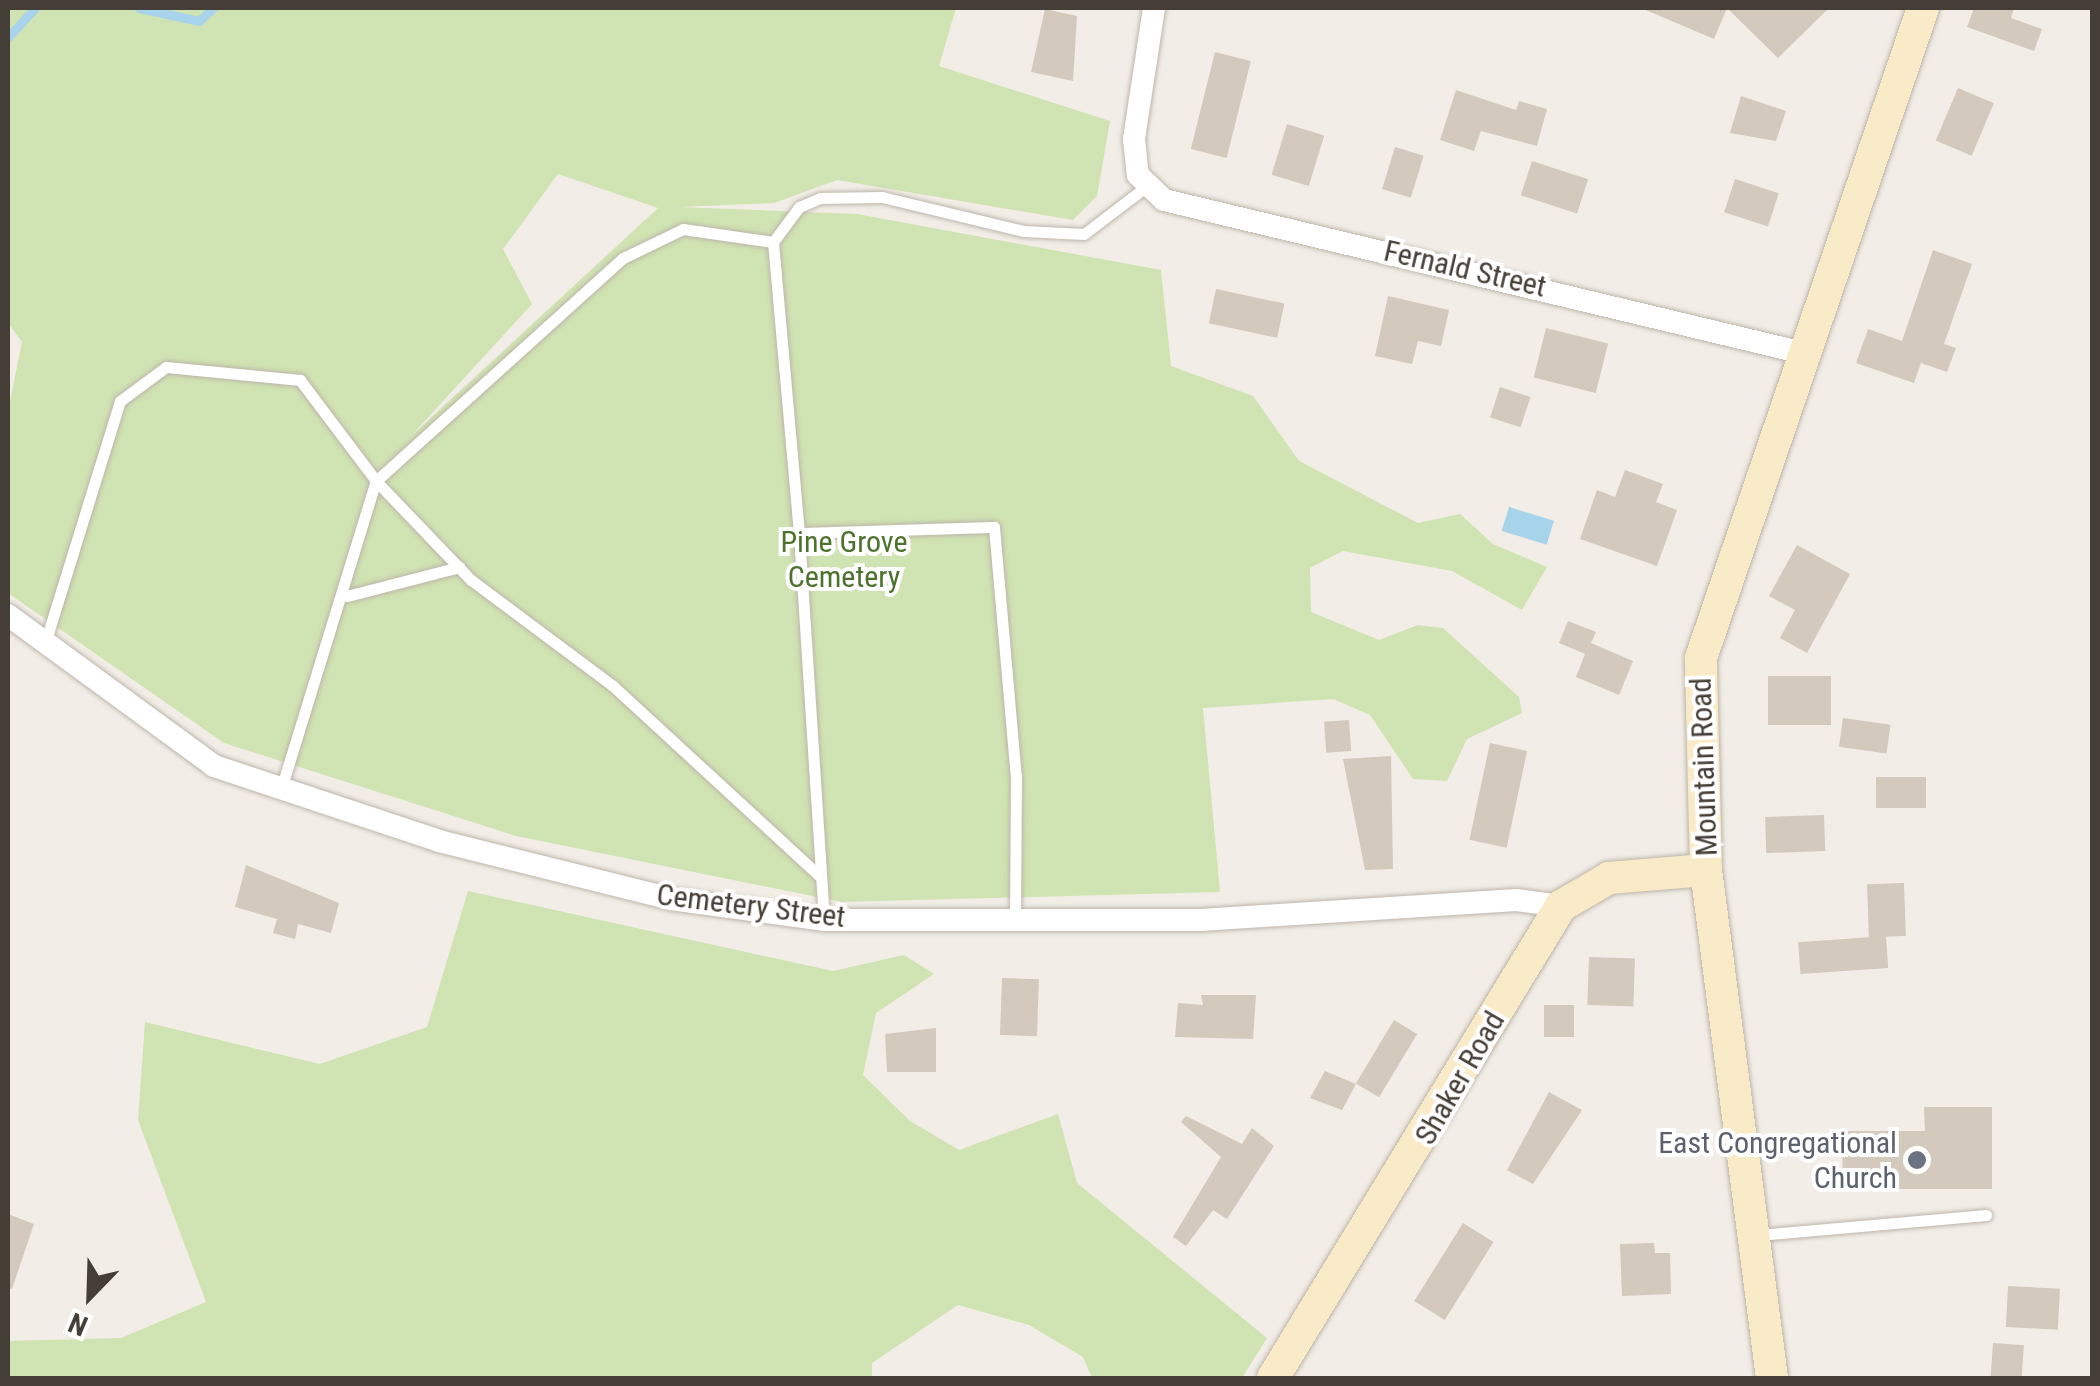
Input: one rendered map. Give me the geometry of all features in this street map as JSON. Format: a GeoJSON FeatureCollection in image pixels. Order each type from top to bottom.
{"type":"FeatureCollection","features":[{"type":"Feature","properties":{"kind":"main road","name":"Mountain Road"},"geometry":{"type":"LineString","coordinates":[[1772,1378],[1706,870],[1701,658],[1800,352],[1923,8]]}},
{"type":"Feature","properties":{"kind":"main road","name":"Shaker Road"},"geometry":{"type":"LineString","coordinates":[[1274,1378],[1372,1230],[1561,906],[1609,878],[1706,870]]}},
{"type":"Feature","properties":{"kind":"street"},"geometry":{"type":"LineString","coordinates":[[1143,180],[1136,105],[1154,8]]}},
{"type":"Feature","properties":{"kind":"street","name":"Fernald Street"},"geometry":{"type":"LineString","coordinates":[[1143,180],[1164,200],[1800,352]]}},
{"type":"Feature","properties":{"kind":"street","name":"Cemetery Street"},"geometry":{"type":"LineString","coordinates":[[8,616],[214,766],[280,791],[642,893],[824,920],[1561,906]]}},
{"type":"Feature","properties":{"kind":"lane"},"geometry":{"type":"LineString","coordinates":[[824,920],[799,533],[773,242],[799,207],[820,198],[882,197],[1024,232],[1084,234],[1143,180]]}},
{"type":"Feature","properties":{"kind":"lane"},"geometry":{"type":"LineString","coordinates":[[280,791],[347,596],[376,481],[623,258],[682,229],[773,242]]}},
{"type":"Feature","properties":{"kind":"lane"},"geometry":{"type":"LineString","coordinates":[[45,644],[98,450],[120,401],[166,367],[300,380],[376,481],[458,567],[612,686],[821,877]]}},
{"type":"Feature","properties":{"kind":"lane"},"geometry":{"type":"LineString","coordinates":[[799,533],[994,527],[1016,776],[1014,917]]}},
{"type":"Feature","properties":{"kind":"lane"},"geometry":{"type":"LineString","coordinates":[[347,596],[458,567]]}},
{"type":"Feature","properties":{"kind":"lane"},"geometry":{"type":"LineString","coordinates":[[1754,1235],[1986,1215]]}},
{"type":"Feature","properties":{"kind":"green space","name":"Pine Grove Cemetery"},"geometry":{"type":"Polygon","coordinates":[[[8,8],[956,8],[939,66],[1110,121],[1097,196],[1073,220],[837,180],[774,203],[679,207],[857,214],[1161,270],[1171,366],[1253,396],[1299,461],[1418,523],[1460,514],[1493,544],[1547,567],[1522,610],[1452,571],[1343,551],[1310,568],[1311,612],[1379,640],[1418,625],[1443,628],[1519,697],[1522,713],[1467,739],[1447,781],[1413,779],[1370,715],[1333,699],[1203,708],[1220,892],[842,902],[516,836],[224,743],[8,593],[8,411],[22,342],[8,323],[8,8]],[[558,174],[503,249],[532,304],[410,437],[658,208],[558,174]]]}},
{"type":"Feature","properties":{"kind":"green space"},"geometry":{"type":"Polygon","coordinates":[[[468,891],[833,971],[904,955],[934,974],[876,1013],[863,1075],[910,1121],[959,1150],[1058,1114],[1077,1183],[1267,1338],[1242,1378],[1092,1378],[1083,1357],[1029,1325],[958,1305],[872,1363],[872,1378],[8,1378],[8,1341],[121,1338],[206,1302],[138,1120],[145,1022],[320,1064],[427,1027],[468,891]]]}},
{"type":"Feature","properties":{"kind":"water"},"geometry":{"type":"Polygon","coordinates":[[[1509,507],[1554,521],[1547,545],[1502,531],[1509,507]]]}},
{"type":"Feature","properties":{"kind":"building"},"geometry":{"type":"Polygon","coordinates":[[[1641,8],[1727,8],[1714,39],[1641,8]]]}},
{"type":"Feature","properties":{"kind":"building"},"geometry":{"type":"Polygon","coordinates":[[[1727,8],[1829,8],[1778,58],[1727,8]]]}},
{"type":"Feature","properties":{"kind":"building"},"geometry":{"type":"Polygon","coordinates":[[[1974,8],[2014,8],[2011,18],[2042,29],[2034,51],[1967,27],[1974,8]]]}},
{"type":"Feature","properties":{"kind":"building"},"geometry":{"type":"Polygon","coordinates":[[[1045,9],[1077,16],[1073,81],[1031,72],[1045,9]]]}},
{"type":"Feature","properties":{"kind":"building"},"geometry":{"type":"Polygon","coordinates":[[[1215,52],[1251,61],[1227,158],[1191,149],[1215,52]]]}},
{"type":"Feature","properties":{"kind":"building"},"geometry":{"type":"Polygon","coordinates":[[[1958,88],[1994,103],[1972,156],[1936,140],[1958,88]]]}},
{"type":"Feature","properties":{"kind":"building"},"geometry":{"type":"Polygon","coordinates":[[[1456,90],[1516,110],[1519,101],[1547,109],[1537,146],[1481,131],[1474,151],[1440,140],[1456,90]]]}},
{"type":"Feature","properties":{"kind":"building"},"geometry":{"type":"Polygon","coordinates":[[[1741,96],[1786,111],[1776,141],[1730,133],[1741,96]]]}},
{"type":"Feature","properties":{"kind":"building"},"geometry":{"type":"Polygon","coordinates":[[[1287,124],[1324,135],[1309,186],[1272,175],[1287,124]]]}},
{"type":"Feature","properties":{"kind":"building"},"geometry":{"type":"Polygon","coordinates":[[[1395,147],[1424,156],[1411,198],[1382,189],[1395,147]]]}},
{"type":"Feature","properties":{"kind":"building"},"geometry":{"type":"Polygon","coordinates":[[[1532,161],[1588,179],[1577,213],[1521,195],[1532,161]]]}},
{"type":"Feature","properties":{"kind":"building"},"geometry":{"type":"Polygon","coordinates":[[[1735,179],[1779,193],[1768,227],[1724,212],[1735,179]]]}},
{"type":"Feature","properties":{"kind":"building"},"geometry":{"type":"Polygon","coordinates":[[[1933,250],[1972,264],[1944,344],[1956,348],[1947,372],[1921,363],[1914,383],[1856,363],[1868,329],[1902,341],[1933,250]]]}},
{"type":"Feature","properties":{"kind":"building"},"geometry":{"type":"Polygon","coordinates":[[[1216,289],[1284,304],[1277,338],[1209,323],[1216,289]]]}},
{"type":"Feature","properties":{"kind":"building"},"geometry":{"type":"Polygon","coordinates":[[[1388,296],[1449,310],[1441,346],[1418,341],[1412,364],[1375,356],[1388,296]]]}},
{"type":"Feature","properties":{"kind":"building"},"geometry":{"type":"Polygon","coordinates":[[[1546,328],[1608,343],[1596,393],[1534,377],[1546,328]]]}},
{"type":"Feature","properties":{"kind":"building"},"geometry":{"type":"Polygon","coordinates":[[[1500,387],[1530,397],[1521,427],[1490,417],[1500,387]]]}},
{"type":"Feature","properties":{"kind":"building"},"geometry":{"type":"Polygon","coordinates":[[[1625,470],[1663,484],[1656,502],[1677,510],[1657,566],[1580,539],[1597,490],[1615,497],[1625,470]]]}},
{"type":"Feature","properties":{"kind":"building"},"geometry":{"type":"Polygon","coordinates":[[[1797,545],[1850,574],[1807,653],[1780,638],[1795,610],[1769,596],[1797,545]]]}},
{"type":"Feature","properties":{"kind":"building"},"geometry":{"type":"Polygon","coordinates":[[[1568,621],[1596,632],[1591,643],[1633,661],[1619,695],[1576,677],[1585,654],[1559,643],[1568,621]]]}},
{"type":"Feature","properties":{"kind":"building"},"geometry":{"type":"Polygon","coordinates":[[[1768,676],[1831,676],[1831,725],[1768,725],[1768,676]]]}},
{"type":"Feature","properties":{"kind":"building"},"geometry":{"type":"Polygon","coordinates":[[[1843,718],[1891,725],[1886,753],[1839,747],[1843,718]]]}},
{"type":"Feature","properties":{"kind":"building"},"geometry":{"type":"Polygon","coordinates":[[[1349,720],[1351,751],[1326,753],[1324,722],[1349,720]]]}},
{"type":"Feature","properties":{"kind":"building"},"geometry":{"type":"Polygon","coordinates":[[[1490,743],[1527,751],[1507,848],[1469,840],[1490,743]]]}},
{"type":"Feature","properties":{"kind":"building"},"geometry":{"type":"Polygon","coordinates":[[[1391,756],[1393,869],[1365,870],[1343,759],[1391,756]]]}},
{"type":"Feature","properties":{"kind":"building"},"geometry":{"type":"Polygon","coordinates":[[[1876,777],[1926,777],[1926,808],[1876,808],[1876,777]]]}},
{"type":"Feature","properties":{"kind":"building"},"geometry":{"type":"Polygon","coordinates":[[[1824,815],[1825,851],[1766,853],[1765,817],[1824,815]]]}},
{"type":"Feature","properties":{"kind":"building"},"geometry":{"type":"Polygon","coordinates":[[[246,865],[339,903],[331,933],[298,924],[295,939],[273,933],[277,919],[235,907],[246,865]]]}},
{"type":"Feature","properties":{"kind":"building"},"geometry":{"type":"Polygon","coordinates":[[[1904,883],[1906,936],[1869,937],[1867,884],[1904,883]]]}},
{"type":"Feature","properties":{"kind":"building"},"geometry":{"type":"Polygon","coordinates":[[[1886,936],[1888,968],[1800,974],[1798,942],[1886,936]]]}},
{"type":"Feature","properties":{"kind":"building"},"geometry":{"type":"Polygon","coordinates":[[[1589,957],[1635,959],[1633,1007],[1587,1005],[1589,957]]]}},
{"type":"Feature","properties":{"kind":"building"},"geometry":{"type":"Polygon","coordinates":[[[1002,978],[1039,979],[1037,1036],[1000,1035],[1002,978]]]}},
{"type":"Feature","properties":{"kind":"building"},"geometry":{"type":"Polygon","coordinates":[[[1201,995],[1256,995],[1253,1039],[1175,1037],[1178,1003],[1203,1005],[1201,995]]]}},
{"type":"Feature","properties":{"kind":"building"},"geometry":{"type":"Polygon","coordinates":[[[1544,1005],[1574,1005],[1574,1037],[1544,1037],[1544,1005]]]}},
{"type":"Feature","properties":{"kind":"building"},"geometry":{"type":"Polygon","coordinates":[[[1394,1020],[1417,1034],[1379,1097],[1356,1083],[1394,1020]]]}},
{"type":"Feature","properties":{"kind":"building"},"geometry":{"type":"Polygon","coordinates":[[[936,1028],[936,1072],[887,1072],[885,1034],[936,1028]]]}},
{"type":"Feature","properties":{"kind":"building"},"geometry":{"type":"Polygon","coordinates":[[[1325,1071],[1356,1084],[1342,1110],[1310,1098],[1325,1071]]]}},
{"type":"Feature","properties":{"kind":"building"},"geometry":{"type":"Polygon","coordinates":[[[1549,1092],[1582,1110],[1533,1184],[1507,1170],[1549,1092]]]}},
{"type":"Feature","properties":{"kind":"building","name":"East Congregational Church"},"geometry":{"type":"Polygon","coordinates":[[[1924,1107],[1992,1107],[1992,1189],[1843,1189],[1842,1131],[1925,1131],[1924,1107]]]}},
{"type":"Feature","properties":{"kind":"building"},"geometry":{"type":"Polygon","coordinates":[[[1186,1116],[1242,1144],[1252,1128],[1274,1146],[1227,1219],[1213,1210],[1186,1246],[1173,1237],[1221,1157],[1181,1122],[1186,1116]]]}},
{"type":"Feature","properties":{"kind":"building"},"geometry":{"type":"Polygon","coordinates":[[[8,1214],[34,1224],[12,1289],[8,1288],[8,1214]]]}},
{"type":"Feature","properties":{"kind":"building"},"geometry":{"type":"Polygon","coordinates":[[[1463,1223],[1494,1242],[1445,1320],[1414,1301],[1463,1223]]]}},
{"type":"Feature","properties":{"kind":"building"},"geometry":{"type":"Polygon","coordinates":[[[1654,1243],[1655,1253],[1670,1253],[1671,1294],[1622,1296],[1620,1244],[1654,1243]]]}},
{"type":"Feature","properties":{"kind":"building"},"geometry":{"type":"Polygon","coordinates":[[[2008,1286],[2060,1289],[2058,1330],[2006,1327],[2008,1286]]]}},
{"type":"Feature","properties":{"kind":"building"},"geometry":{"type":"Polygon","coordinates":[[[1993,1343],[2024,1345],[2022,1378],[1991,1378],[1993,1343]]]}},
{"type":"Feature","properties":{"kind":"waterway"},"geometry":{"type":"LineString","coordinates":[[8,37],[35,8]]}},
{"type":"Feature","properties":{"kind":"waterway"},"geometry":{"type":"LineString","coordinates":[[139,8],[199,21],[213,8]]}},
{"type":"Feature","properties":{"kind":"place","name":"East Congregational Church"},"geometry":{"type":"Point","coordinates":[1917,1160]}}]}
